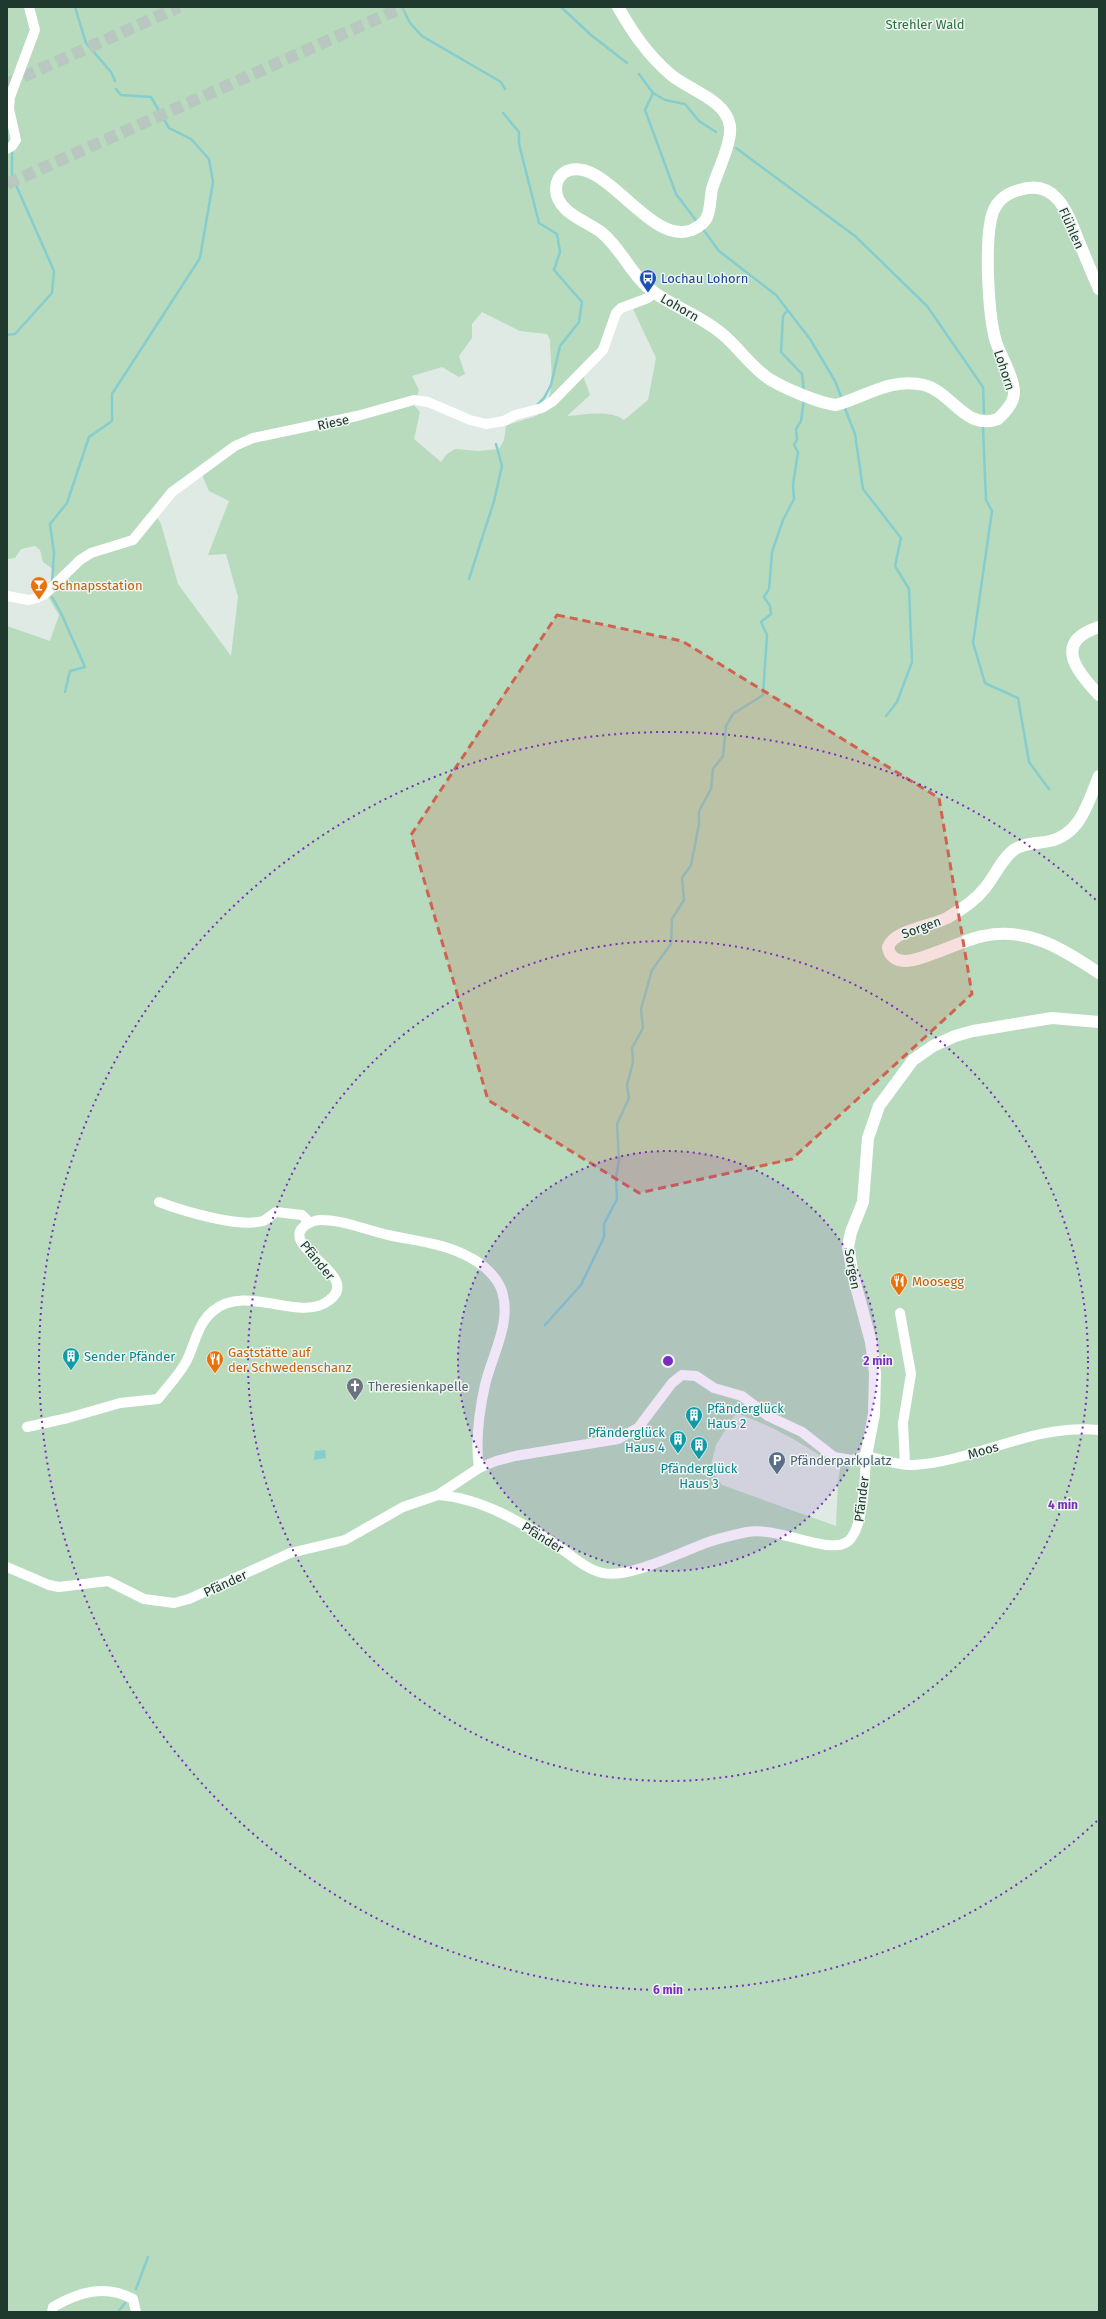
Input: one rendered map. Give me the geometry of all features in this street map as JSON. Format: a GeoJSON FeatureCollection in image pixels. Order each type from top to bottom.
{"type":"FeatureCollection","features":[{"type":"Feature","properties":{"kind":"street"},"geometry":{"type":"LineString","coordinates":[[7,149],[12,146],[16,140],[9,109],[10,97],[35,30],[29,7]]}},
{"type":"Feature","properties":{"kind":"street","name":"Lohorn"},"geometry":{"type":"LineString","coordinates":[[618,7],[635,38],[664,69],[679,81],[711,101],[728,118],[729,137],[701,224],[681,232],[660,226],[604,180],[591,174],[571,170],[565,172],[557,181],[556,195],[564,208],[604,236],[631,270],[654,292],[689,311],[721,333],[772,381],[831,405],[844,403],[887,386],[914,384],[932,389],[970,418],[979,421],[992,421],[1005,413],[1012,402],[1014,393],[996,341],[991,317],[989,245],[992,214],[1005,197]]}},
{"type":"Feature","properties":{"kind":"street","name":"Flühlen"},"geometry":{"type":"LineString","coordinates":[[1005,197],[1020,189],[1036,188],[1043,189],[1056,197],[1068,214],[1099,289]]}},
{"type":"Feature","properties":{"kind":"street","name":"Riese"},"geometry":{"type":"LineString","coordinates":[[7,596],[29,600],[37,598],[45,594],[80,560],[91,553],[133,540],[172,492],[235,446],[253,438],[357,416],[414,400],[428,402],[470,420],[486,424],[504,421],[515,415],[542,408],[554,401],[603,350],[616,313],[620,308],[648,298],[654,292]]}},
{"type":"Feature","properties":{"kind":"street"},"geometry":{"type":"LineString","coordinates":[[1099,627],[1080,636],[1073,649],[1072,655],[1078,671],[1099,695]]}},
{"type":"Feature","properties":{"kind":"street","name":"Sorgen"},"geometry":{"type":"LineString","coordinates":[[1099,776],[1080,820],[1065,836],[1049,841],[1032,842],[1014,849],[986,888],[968,904],[937,922],[898,935],[888,946],[889,951],[894,958],[907,961],[979,937],[993,934],[1014,934],[1060,948],[1099,974]]}},
{"type":"Feature","properties":{"kind":"street","name":"Sorgen"},"geometry":{"type":"LineString","coordinates":[[866,1456],[874,1414],[875,1373],[871,1342],[860,1304],[849,1256],[849,1240],[863,1202],[871,1126],[879,1106],[905,1069],[922,1053],[933,1046],[972,1031],[1052,1018],[1099,1022]]}},
{"type":"Feature","properties":{"kind":"street","name":"Pfänder"},"geometry":{"type":"LineString","coordinates":[[159,1202],[184,1211],[223,1220],[263,1220],[276,1212],[302,1215],[309,1222]]}},
{"type":"Feature","properties":{"kind":"street","name":"Pfänder"},"geometry":{"type":"LineString","coordinates":[[27,1427],[68,1418],[120,1403],[158,1399],[181,1370],[205,1320],[213,1311],[221,1306],[246,1301],[312,1307],[329,1300],[336,1289],[334,1277],[323,1264],[306,1249],[300,1239],[301,1230],[309,1222],[320,1220],[341,1223],[387,1235],[443,1245],[471,1258],[486,1269],[496,1279],[503,1297],[505,1318],[485,1384],[478,1418],[480,1468]]}},
{"type":"Feature","properties":{"kind":"street"},"geometry":{"type":"LineString","coordinates":[[900,1313],[911,1374],[903,1423],[905,1464]]}},
{"type":"Feature","properties":{"kind":"street","name":"Pfänder"},"geometry":{"type":"LineString","coordinates":[[7,1567],[49,1585],[76,1586],[108,1581],[144,1599],[174,1603],[205,1593],[290,1553],[345,1540],[403,1506],[438,1495],[480,1468],[515,1456],[618,1439],[633,1432],[643,1423],[677,1378],[690,1374],[714,1388],[742,1396],[759,1411],[802,1432],[834,1457],[851,1460],[866,1456],[858,1527],[852,1538],[841,1546],[825,1546],[770,1531],[753,1531],[707,1542],[619,1574],[597,1571],[509,1517],[468,1500],[453,1496],[438,1495]]}},
{"type":"Feature","properties":{"kind":"street","name":"Moos"},"geometry":{"type":"LineString","coordinates":[[866,1456],[912,1466],[935,1463],[1050,1431],[1077,1428],[1099,1430]]}},
{"type":"Feature","properties":{"kind":"street"},"geometry":{"type":"LineString","coordinates":[[52,2312],[53,2307],[73,2295],[113,2290],[133,2299],[136,2312]]}},
{"type":"Feature","properties":{"kind":"highlighted area"},"geometry":{"type":"Polygon","coordinates":[[[557,615],[682,641],[939,798],[972,994],[792,1159],[639,1193],[488,1100],[411,835],[557,615]]]}},
{"type":"Feature","properties":{"kind":"green space","name":"Strehler Wald"},"geometry":{"type":"Polygon","coordinates":[[[7,7],[1099,7],[1099,2312],[7,2312],[7,626],[50,641],[59,615],[48,597],[55,592],[54,570],[43,562],[40,550],[35,546],[21,549],[15,558],[7,559],[7,7]],[[639,305],[622,312],[582,373],[590,395],[567,416],[604,414],[624,420],[648,400],[656,358],[633,309],[639,305]],[[482,312],[472,324],[472,338],[459,356],[465,374],[459,377],[442,367],[412,376],[419,390],[415,406],[420,412],[414,439],[441,462],[447,454],[455,449],[478,451],[499,449],[504,440],[506,426],[538,415],[544,408],[551,390],[550,340],[547,334],[520,331],[482,312]],[[200,470],[153,511],[161,524],[178,584],[231,656],[238,597],[226,554],[208,555],[229,501],[209,491],[200,470]],[[736,1413],[716,1445],[710,1469],[722,1485],[836,1526],[838,1481],[841,1464],[826,1459],[770,1427],[736,1413]]]}},
{"type":"Feature","properties":{"kind":"water"},"geometry":{"type":"Polygon","coordinates":[[[325,1450],[326,1458],[314,1460],[315,1451],[325,1450]]]}},
{"type":"Feature","properties":{"kind":"waterway"},"geometry":{"type":"LineString","coordinates":[[75,7],[86,43],[111,72],[115,81]]}},
{"type":"Feature","properties":{"kind":"waterway"},"geometry":{"type":"LineString","coordinates":[[402,7],[410,23],[422,36],[501,82],[505,89]]}},
{"type":"Feature","properties":{"kind":"waterway"},"geometry":{"type":"LineString","coordinates":[[561,7],[591,35],[627,63]]}},
{"type":"Feature","properties":{"kind":"waterway"},"geometry":{"type":"LineString","coordinates":[[639,74],[653,93],[645,110],[676,194],[698,223]]}},
{"type":"Feature","properties":{"kind":"waterway"},"geometry":{"type":"LineString","coordinates":[[52,583],[54,553],[50,524],[67,503],[89,437],[112,421],[112,394],[200,258],[213,182],[209,159],[191,139],[169,128],[151,97],[121,95],[116,89]]}},
{"type":"Feature","properties":{"kind":"waterway"},"geometry":{"type":"LineString","coordinates":[[653,93],[665,100],[685,104],[699,121],[716,132]]}},
{"type":"Feature","properties":{"kind":"waterway"},"geometry":{"type":"LineString","coordinates":[[503,113],[519,132],[519,144],[539,223],[557,234],[560,252],[554,270],[582,302],[579,322],[560,346],[551,385],[544,398],[536,406]]}},
{"type":"Feature","properties":{"kind":"waterway"},"geometry":{"type":"LineString","coordinates":[[736,148],[855,236],[927,306],[983,387],[984,413]]}},
{"type":"Feature","properties":{"kind":"waterway"},"geometry":{"type":"LineString","coordinates":[[7,335],[15,334],[52,293],[54,271],[12,176],[12,152]]}},
{"type":"Feature","properties":{"kind":"waterway"},"geometry":{"type":"LineString","coordinates":[[702,228],[719,251],[776,295],[810,339],[835,381],[842,399]]}},
{"type":"Feature","properties":{"kind":"waterway"},"geometry":{"type":"LineString","coordinates":[[787,311],[783,316],[781,352],[802,374],[804,392]]}},
{"type":"Feature","properties":{"kind":"waterway"},"geometry":{"type":"LineString","coordinates":[[545,1325],[581,1285],[604,1237],[604,1224],[617,1199],[616,1178],[619,1160],[617,1124],[629,1098],[627,1085],[633,1062],[632,1048],[643,1028],[641,1009],[652,970],[671,944],[672,919],[684,900],[682,878],[691,865],[699,824],[699,811],[711,789],[713,769],[723,756],[726,726],[733,714],[763,695],[767,635],[761,622],[771,614],[770,606],[764,597],[769,589],[772,552],[783,520],[794,499],[793,485],[798,452],[794,445],[797,439],[796,429],[801,421],[804,399]]}},
{"type":"Feature","properties":{"kind":"waterway"},"geometry":{"type":"LineString","coordinates":[[844,406],[855,434],[863,489],[901,538],[895,566],[909,589],[912,662],[897,702],[886,716]]}},
{"type":"Feature","properties":{"kind":"waterway"},"geometry":{"type":"LineString","coordinates":[[983,428],[986,500],[992,511],[973,643],[985,683],[1018,698],[1029,762],[1049,789]]}},
{"type":"Feature","properties":{"kind":"waterway"},"geometry":{"type":"LineString","coordinates":[[469,579],[494,501],[502,466],[496,444]]}},
{"type":"Feature","properties":{"kind":"waterway"},"geometry":{"type":"LineString","coordinates":[[52,597],[61,613],[85,667],[70,671],[65,692]]}},
{"type":"Feature","properties":{"kind":"waterway"},"geometry":{"type":"LineString","coordinates":[[136,2289],[148,2257]]}},
{"type":"Feature","properties":{"kind":"waterway"},"geometry":{"type":"LineString","coordinates":[[118,2312],[125,2303]]}},
{"type":"Feature","properties":{"kind":"tunnel"},"geometry":{"type":"LineString","coordinates":[[7,84],[179,7]]}},
{"type":"Feature","properties":{"kind":"tunnel"},"geometry":{"type":"LineString","coordinates":[[7,184],[403,7]]}},
{"type":"Feature","properties":{"kind":"place","name":"Lochau Lohorn"},"geometry":{"type":"Point","coordinates":[648,293]}},
{"type":"Feature","properties":{"kind":"place","name":"Schnapsstation"},"geometry":{"type":"Point","coordinates":[39,600]}},
{"type":"Feature","properties":{"kind":"place","name":"Moosegg"},"geometry":{"type":"Point","coordinates":[899,1296]}},
{"type":"Feature","properties":{"kind":"place","name":"Sender Pfänder"},"geometry":{"type":"Point","coordinates":[71,1371]}},
{"type":"Feature","properties":{"kind":"place","name":"Gaststätte auf der Schwedenschanz"},"geometry":{"type":"Point","coordinates":[215,1374]}},
{"type":"Feature","properties":{"kind":"place","name":"Theresienkapelle"},"geometry":{"type":"Point","coordinates":[355,1401]}},
{"type":"Feature","properties":{"kind":"place","name":"Pfänderglück Haus 2"},"geometry":{"type":"Point","coordinates":[694,1430]}},
{"type":"Feature","properties":{"kind":"place","name":"Pfänderglück Haus 4"},"geometry":{"type":"Point","coordinates":[678,1454]}},
{"type":"Feature","properties":{"kind":"place","name":"Pfänderglück Haus 3"},"geometry":{"type":"Point","coordinates":[699,1460]}},
{"type":"Feature","properties":{"kind":"place","name":"Pfänderparkplatz"},"geometry":{"type":"Point","coordinates":[777,1475]}}]}
